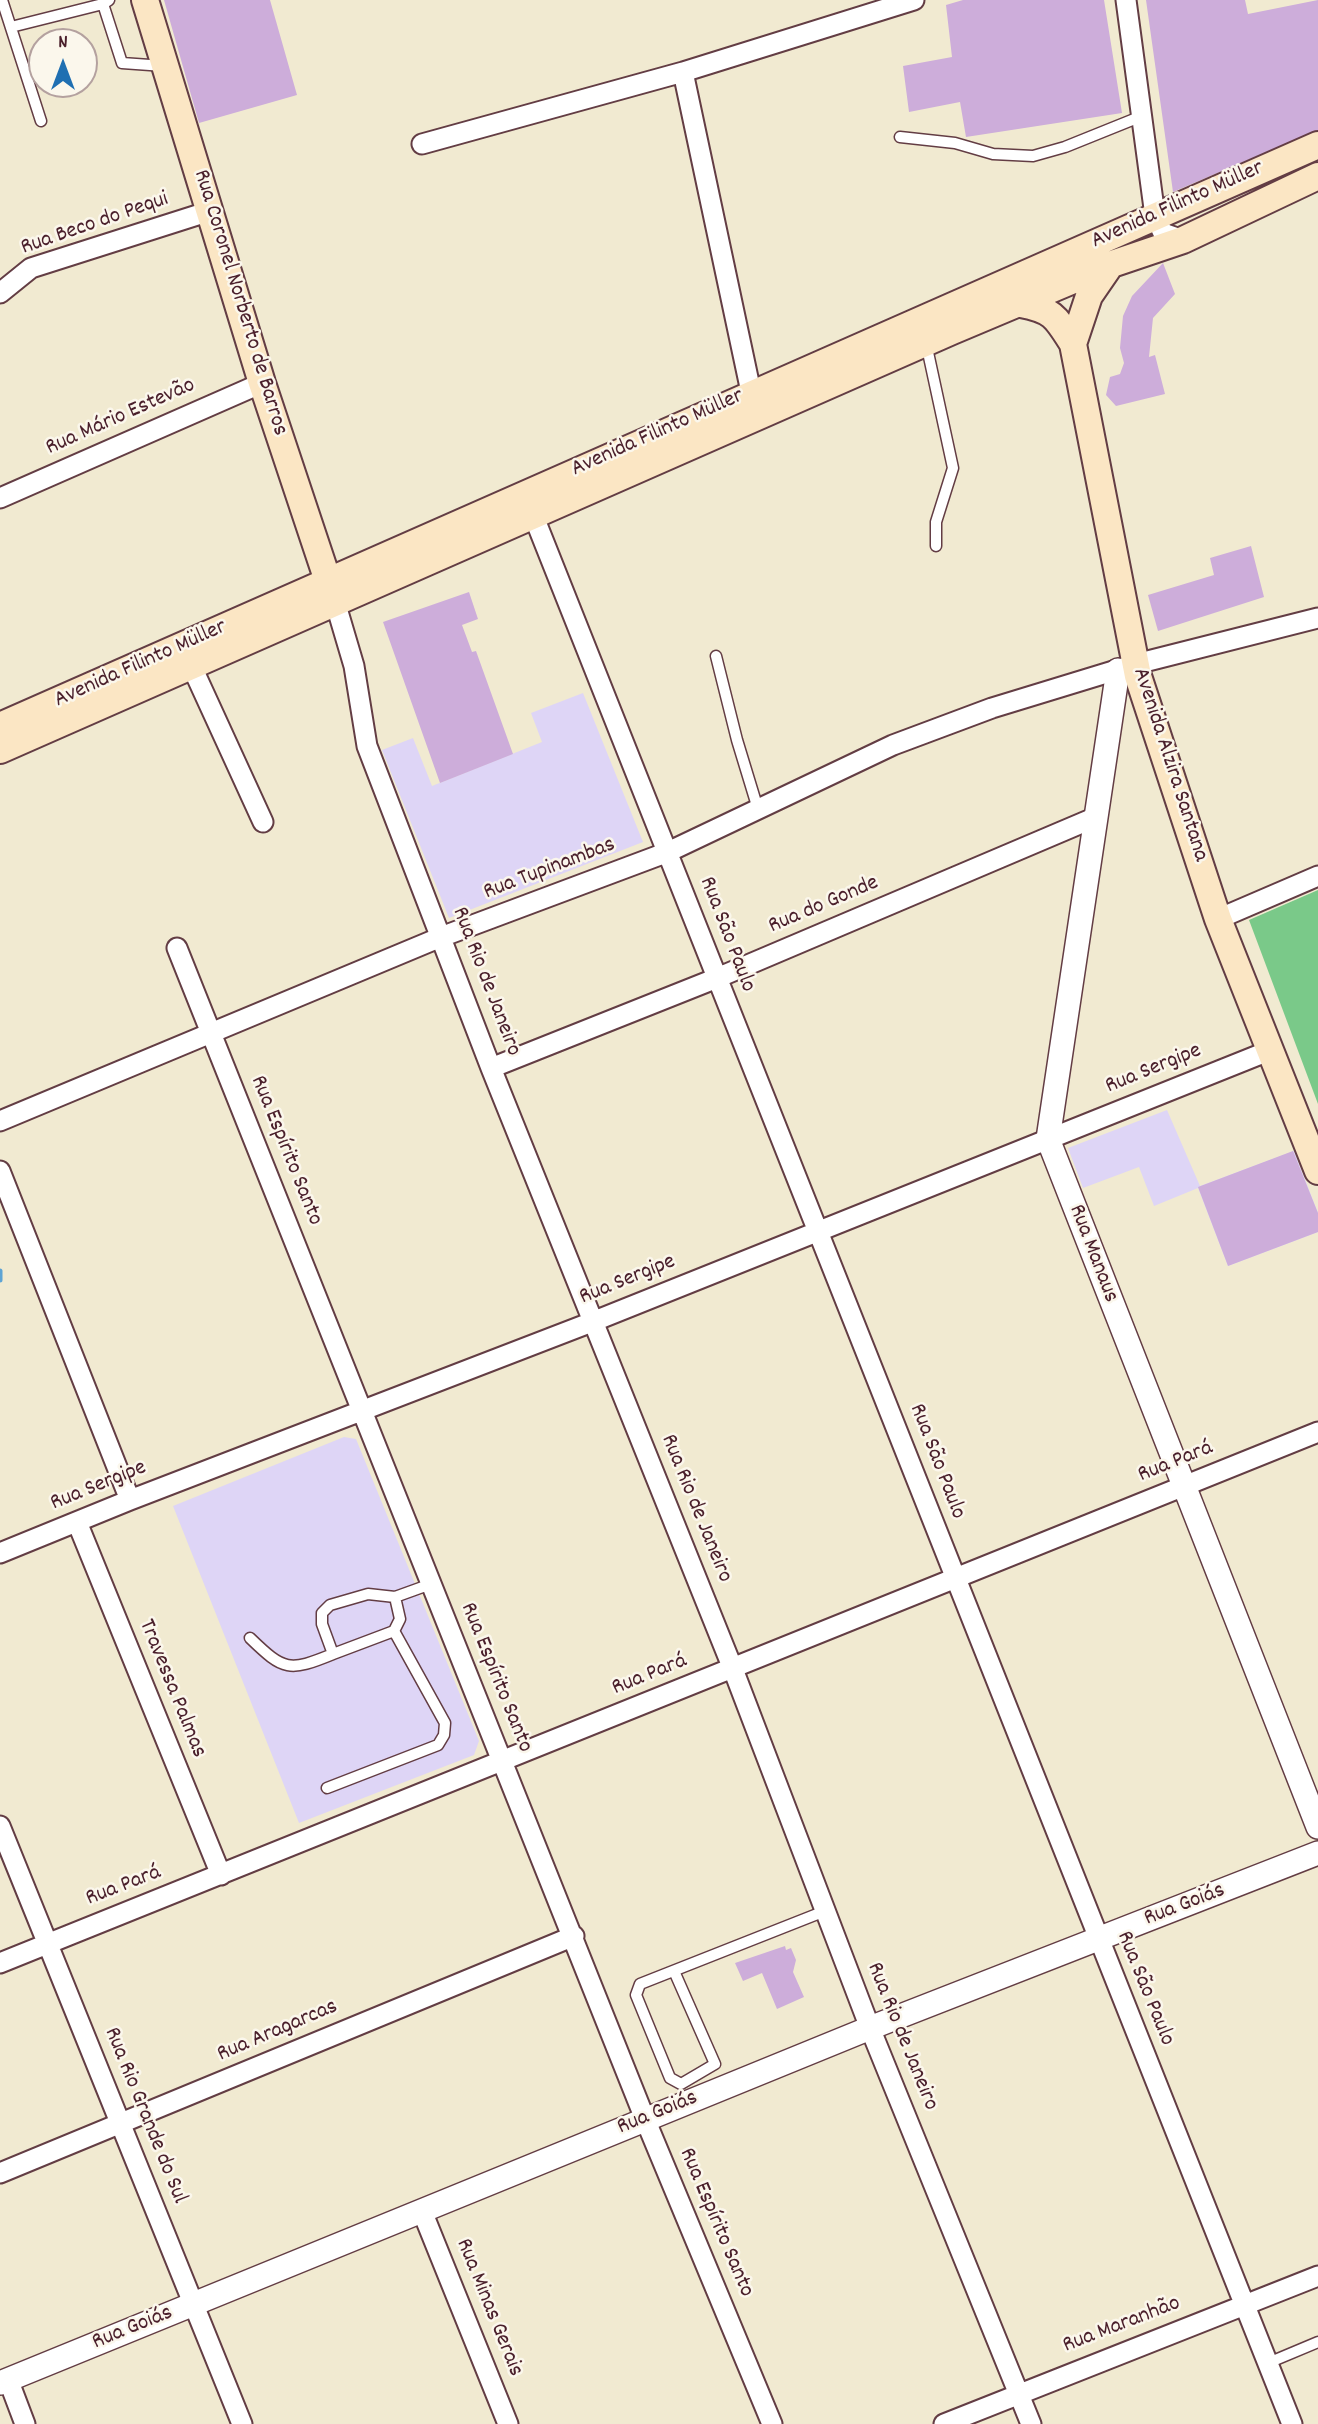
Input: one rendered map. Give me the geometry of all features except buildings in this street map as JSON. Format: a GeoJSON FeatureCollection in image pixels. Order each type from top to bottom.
{"type":"FeatureCollection","features":[{"type":"Feature","properties":{"kind":"main road","name":"Rua Coronel Norberto de Barros"},"geometry":{"type":"LineString","coordinates":[[145,0],[262,383],[332,594]]}},
{"type":"Feature","properties":{"kind":"main road","name":"Avenida Filinto Müller"},"geometry":{"type":"LineString","coordinates":[[0,750],[192,667],[332,594],[751,393],[1318,145]]}},
{"type":"Feature","properties":{"kind":"main road","name":"Avenida Filinto Müller"},"geometry":{"type":"LineString","coordinates":[[0,726],[302,595],[332,594],[534,517],[926,343],[1109,265],[1183,240],[1318,176]]}},
{"type":"Feature","properties":{"kind":"main road","name":"Avenida Alzira Santana"},"geometry":{"type":"LineString","coordinates":[[1073,344],[1089,296],[1109,265],[1144,234],[1155,216]]}},
{"type":"Feature","properties":{"kind":"main road","name":"Avenida Alzira Santana"},"geometry":{"type":"LineString","coordinates":[[1021,304],[1045,308],[1058,320],[1073,344],[1127,667],[1218,919],[1318,1171]]}},
{"type":"Feature","properties":{"kind":"street"},"geometry":{"type":"LineString","coordinates":[[422,144],[683,72],[914,0]]}},
{"type":"Feature","properties":{"kind":"street"},"geometry":{"type":"LineString","coordinates":[[1126,0],[1155,216],[1163,233],[1183,240]]}},
{"type":"Feature","properties":{"kind":"street"},"geometry":{"type":"LineString","coordinates":[[683,72],[751,393]]}},
{"type":"Feature","properties":{"kind":"street","name":"Rua Beco do Pequi"},"geometry":{"type":"LineString","coordinates":[[0,293],[31,268],[210,211]]}},
{"type":"Feature","properties":{"kind":"street","name":"Rua Mário Estevão"},"geometry":{"type":"LineString","coordinates":[[0,498],[262,383]]}},
{"type":"Feature","properties":{"kind":"street","name":"Rua São Paulo"},"geometry":{"type":"LineString","coordinates":[[534,517],[1292,2424]]}},
{"type":"Feature","properties":{"kind":"street","name":"Rua Rio de Janeiro"},"geometry":{"type":"LineString","coordinates":[[332,594],[354,666],[367,746],[491,1068],[733,1669],[870,2028],[1031,2424]]}},
{"type":"Feature","properties":{"kind":"street","name":"Rua Tupinambas"},"geometry":{"type":"LineString","coordinates":[[0,1121],[441,937],[668,852],[893,745],[992,708],[1127,667],[1318,618]]}},
{"type":"Feature","properties":{"kind":"street"},"geometry":{"type":"LineString","coordinates":[[192,667],[263,822]]}},
{"type":"Feature","properties":{"kind":"street","name":"Rua Manaus"},"geometry":{"type":"LineString","coordinates":[[1127,667],[1096,817],[1048,1139],[1182,1487],[1318,1826]]}},
{"type":"Feature","properties":{"kind":"street","name":"Rua do Gonde"},"geometry":{"type":"LineString","coordinates":[[491,1068],[717,978],[1096,817]]}},
{"type":"Feature","properties":{"kind":"street"},"geometry":{"type":"LineString","coordinates":[[1218,919],[1318,876]]}},
{"type":"Feature","properties":{"kind":"street","name":"Rua Espírito Santo"},"geometry":{"type":"LineString","coordinates":[[177,948],[645,2119],[772,2424]]}},
{"type":"Feature","properties":{"kind":"street","name":"Rua Sergipe"},"geometry":{"type":"LineString","coordinates":[[0,1553],[130,1500],[592,1322],[1271,1050]]}},
{"type":"Feature","properties":{"kind":"street"},"geometry":{"type":"LineString","coordinates":[[0,1171],[130,1500]]}},
{"type":"Feature","properties":{"kind":"street","name":"Rua Pará"},"geometry":{"type":"LineString","coordinates":[[0,1963],[733,1669],[954,1576],[1318,1432]]}},
{"type":"Feature","properties":{"kind":"street","name":"Travessa Palmas"},"geometry":{"type":"LineString","coordinates":[[77,1522],[221,1875]]}},
{"type":"Feature","properties":{"kind":"street","name":"Rua Rio Grande do Sul"},"geometry":{"type":"LineString","coordinates":[[0,1826],[242,2424]]}},
{"type":"Feature","properties":{"kind":"street","name":"Rua Goiás"},"geometry":{"type":"LineString","coordinates":[[4,2381],[870,2028],[1318,1853]]}},
{"type":"Feature","properties":{"kind":"street","name":"Rua Aragarcas"},"geometry":{"type":"LineString","coordinates":[[0,2173],[574,1936]]}},
{"type":"Feature","properties":{"kind":"street","name":"Rua Minas Gerais"},"geometry":{"type":"LineString","coordinates":[[422,2211],[508,2424]]}},
{"type":"Feature","properties":{"kind":"street","name":"Rua Maranhão"},"geometry":{"type":"LineString","coordinates":[[944,2424],[1318,2276]]}},
{"type":"Feature","properties":{"kind":"street"},"geometry":{"type":"LineString","coordinates":[[4,2381],[25,2424]]}},
{"type":"Feature","properties":{"kind":"lane"},"geometry":{"type":"LineString","coordinates":[[2,0],[41,121]]}},
{"type":"Feature","properties":{"kind":"lane"},"geometry":{"type":"LineString","coordinates":[[10,27],[106,2],[122,63],[134,66],[165,65]]}},
{"type":"Feature","properties":{"kind":"lane"},"geometry":{"type":"LineString","coordinates":[[900,137],[955,144],[993,154],[1034,156],[1065,148],[1142,116]]}},
{"type":"Feature","properties":{"kind":"lane"},"geometry":{"type":"LineString","coordinates":[[926,343],[953,468],[949,489],[936,522],[936,547]]}},
{"type":"Feature","properties":{"kind":"lane"},"geometry":{"type":"LineString","coordinates":[[716,656],[758,809]]}},
{"type":"Feature","properties":{"kind":"lane"},"geometry":{"type":"LineString","coordinates":[[333,1654],[322,1624],[323,1613],[330,1605],[368,1594],[395,1597],[431,1584]]}},
{"type":"Feature","properties":{"kind":"lane"},"geometry":{"type":"LineString","coordinates":[[250,1639],[277,1664],[300,1668],[394,1631],[400,1619],[395,1597]]}},
{"type":"Feature","properties":{"kind":"lane"},"geometry":{"type":"LineString","coordinates":[[327,1788],[438,1745],[444,1735],[445,1723],[394,1631]]}},
{"type":"Feature","properties":{"kind":"lane"},"geometry":{"type":"LineString","coordinates":[[674,1971],[715,2064],[681,2084],[670,2078],[636,1995],[640,1984],[825,1911]]}},
{"type":"Feature","properties":{"kind":"lane"},"geometry":{"type":"LineString","coordinates":[[1268,2363],[1318,2342]]}},
{"type":"Feature","properties":{"kind":"shaded area"},"geometry":{"type":"Polygon","coordinates":[[[583,693],[643,842],[449,918],[382,750],[413,738],[432,786],[542,742],[531,713],[583,693]]]}},
{"type":"Feature","properties":{"kind":"shaded area"},"geometry":{"type":"Polygon","coordinates":[[[1167,1110],[1200,1186],[1294,1151],[1318,1213],[1318,1232],[1228,1266],[1198,1188],[1154,1206],[1139,1167],[1083,1188],[1068,1148],[1167,1110]]]}},
{"type":"Feature","properties":{"kind":"shaded area"},"geometry":{"type":"Polygon","coordinates":[[[344,1437],[356,1439],[479,1741],[474,1755],[299,1823],[173,1506],[344,1437]]]}},
{"type":"Feature","properties":{"kind":"green space"},"geometry":{"type":"Polygon","coordinates":[[[1318,890],[1318,1104],[1249,920],[1318,890]]]}},
{"type":"Feature","properties":{"kind":"waterway"},"geometry":{"type":"LineString","coordinates":[[0,1271],[0,1280]]}}]}
